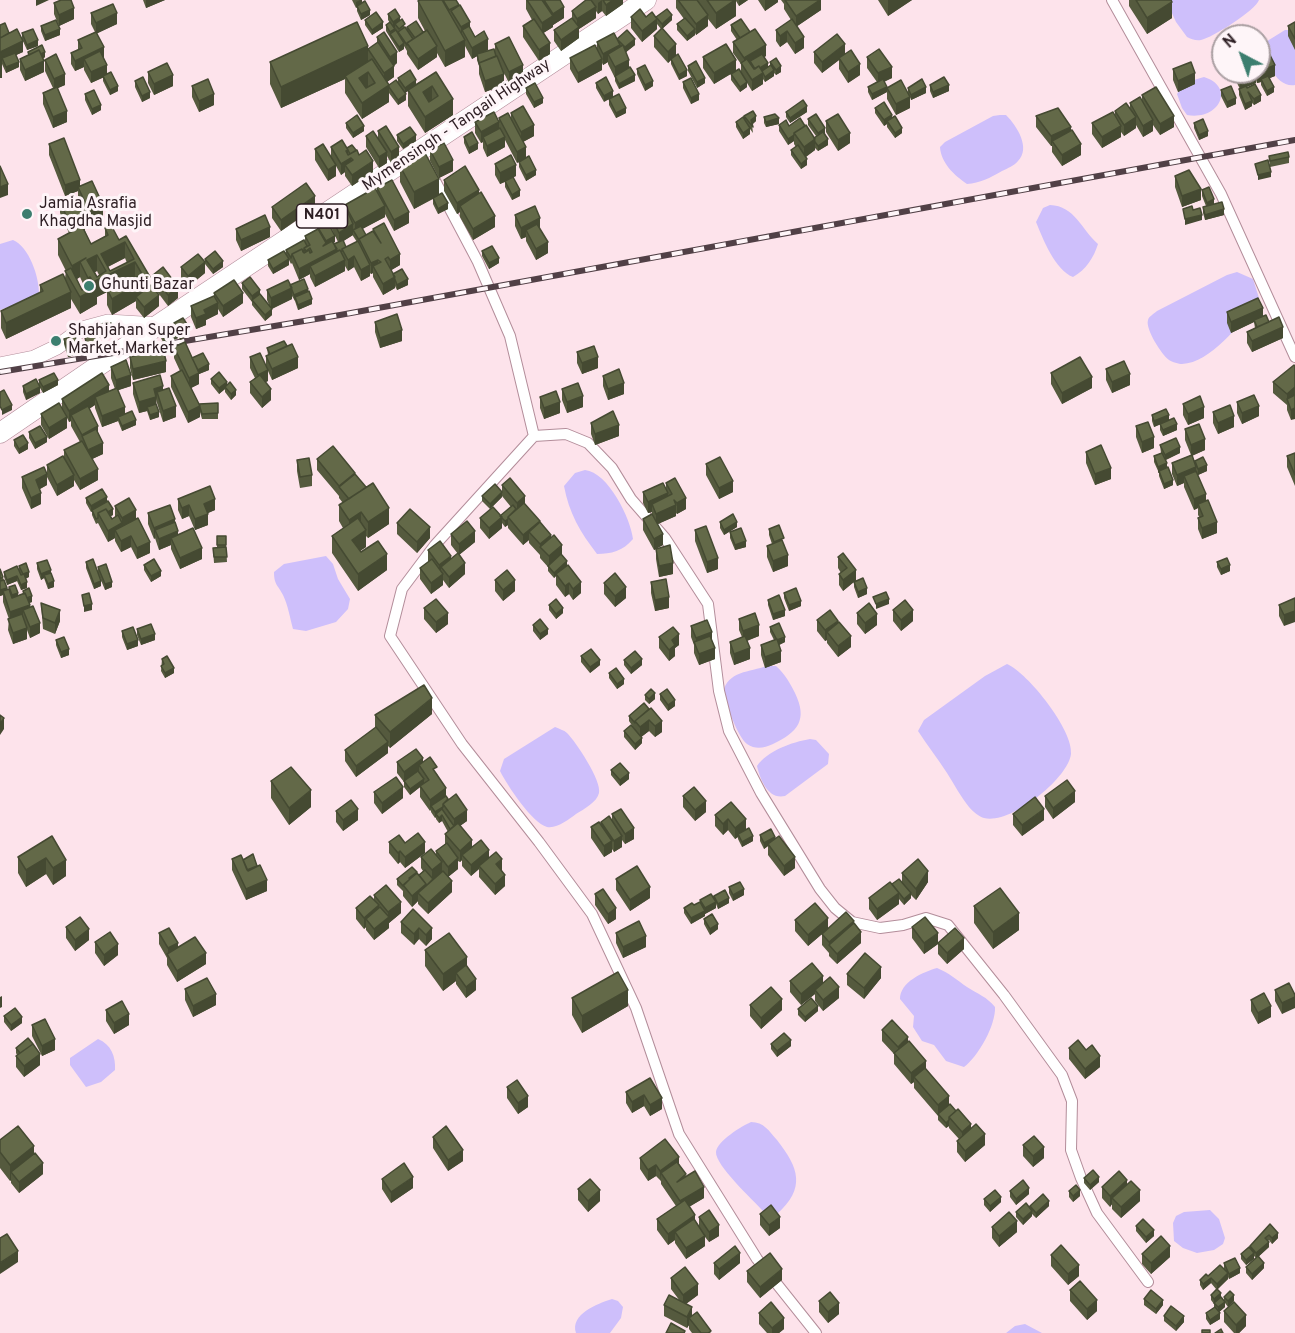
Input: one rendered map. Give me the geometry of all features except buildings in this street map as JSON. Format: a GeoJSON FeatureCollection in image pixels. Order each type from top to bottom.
{"type":"FeatureCollection","features":[{"type":"Feature","properties":{"kind":"highway","name":"Mymensingh - Tangail Highway"},"geometry":{"type":"LineString","coordinates":[[0,433],[646,0]]}},
{"type":"Feature","properties":{"kind":"street"},"geometry":{"type":"LineString","coordinates":[[1112,0],[1221,194],[1295,357]]}},
{"type":"Feature","properties":{"kind":"street"},"geometry":{"type":"LineString","coordinates":[[419,151],[478,262],[510,336],[534,436]]}},
{"type":"Feature","properties":{"kind":"street"},"geometry":{"type":"LineString","coordinates":[[0,365],[34,358],[57,347],[82,329],[108,322],[158,325]]}},
{"type":"Feature","properties":{"kind":"street"},"geometry":{"type":"LineString","coordinates":[[816,1333],[757,1259],[679,1134],[636,1008],[592,914],[540,842],[462,744],[390,636],[402,588],[435,545],[534,436],[566,434],[588,443],[612,468],[631,499],[665,538],[708,604],[719,691],[729,731],[761,793],[820,889],[835,908],[852,922],[880,927],[903,925],[926,918],[948,925],[1004,995],[1062,1074],[1072,1101],[1071,1150],[1081,1178],[1097,1213],[1148,1282]]}},
{"type":"Feature","properties":{"kind":"shaded area"},"geometry":{"type":"Polygon","coordinates":[[[1166,0],[1259,0],[1256,5],[1231,24],[1211,24],[1211,36],[1207,38],[1194,40],[1187,37],[1176,22],[1166,0]]]}},
{"type":"Feature","properties":{"kind":"shaded area"},"geometry":{"type":"Polygon","coordinates":[[[1285,30],[1292,30],[1295,34],[1295,85],[1282,82],[1272,71],[1271,39],[1285,30]]]}},
{"type":"Feature","properties":{"kind":"shaded area"},"geometry":{"type":"Polygon","coordinates":[[[1204,77],[1211,80],[1211,84],[1216,84],[1219,88],[1221,95],[1215,108],[1208,113],[1198,116],[1187,115],[1177,94],[1182,87],[1204,77]]]}},
{"type":"Feature","properties":{"kind":"shaded area"},"geometry":{"type":"Polygon","coordinates":[[[1006,115],[1018,131],[1023,144],[1022,156],[1015,164],[993,176],[967,184],[949,168],[940,147],[993,116],[1006,115]]]}},
{"type":"Feature","properties":{"kind":"shaded area"},"geometry":{"type":"Polygon","coordinates":[[[1050,205],[1066,209],[1098,244],[1089,263],[1073,277],[1055,261],[1036,222],[1043,208],[1050,205]]]}},
{"type":"Feature","properties":{"kind":"shaded area"},"geometry":{"type":"Polygon","coordinates":[[[13,240],[24,249],[32,263],[39,293],[32,299],[0,310],[0,244],[13,240]]]}},
{"type":"Feature","properties":{"kind":"shaded area"},"geometry":{"type":"Polygon","coordinates":[[[1237,272],[1253,279],[1259,298],[1258,305],[1224,341],[1203,357],[1182,364],[1169,360],[1158,348],[1151,335],[1149,317],[1227,275],[1237,272]]]}},
{"type":"Feature","properties":{"kind":"shaded area"},"geometry":{"type":"Polygon","coordinates":[[[585,470],[594,473],[610,487],[628,520],[633,539],[616,551],[597,554],[572,514],[564,486],[575,473],[585,470]]]}},
{"type":"Feature","properties":{"kind":"shaded area"},"geometry":{"type":"Polygon","coordinates":[[[326,556],[333,564],[338,579],[350,599],[348,609],[336,622],[306,631],[293,629],[288,607],[276,582],[274,572],[284,564],[326,556]]]}},
{"type":"Feature","properties":{"kind":"shaded area"},"geometry":{"type":"Polygon","coordinates":[[[1007,664],[1037,690],[1058,718],[1070,744],[1071,754],[1060,776],[1036,798],[1008,814],[995,818],[984,818],[970,809],[918,731],[924,720],[985,676],[1007,664]]]}},
{"type":"Feature","properties":{"kind":"shaded area"},"geometry":{"type":"Polygon","coordinates":[[[767,666],[776,666],[782,672],[795,693],[801,711],[798,724],[789,735],[770,745],[757,748],[743,740],[723,693],[725,686],[734,676],[767,666]]]}},
{"type":"Feature","properties":{"kind":"shaded area"},"geometry":{"type":"Polygon","coordinates":[[[555,727],[567,733],[582,753],[597,780],[599,793],[586,808],[555,827],[547,827],[534,819],[527,811],[500,771],[504,759],[555,727]]]}},
{"type":"Feature","properties":{"kind":"shaded area"},"geometry":{"type":"Polygon","coordinates":[[[810,739],[816,740],[829,754],[828,764],[785,796],[769,792],[760,777],[757,766],[780,748],[810,739]]]}},
{"type":"Feature","properties":{"kind":"shaded area"},"geometry":{"type":"Polygon","coordinates":[[[937,968],[986,998],[995,1007],[993,1023],[985,1040],[975,1056],[964,1067],[946,1061],[934,1045],[922,1041],[913,1027],[914,1016],[900,999],[908,983],[919,975],[937,968]]]}},
{"type":"Feature","properties":{"kind":"shaded area"},"geometry":{"type":"Polygon","coordinates":[[[98,1039],[112,1051],[115,1070],[101,1082],[86,1087],[70,1065],[70,1058],[98,1039]]]}},
{"type":"Feature","properties":{"kind":"shaded area"},"geometry":{"type":"Polygon","coordinates":[[[751,1122],[763,1125],[769,1130],[785,1150],[794,1169],[796,1187],[786,1205],[777,1214],[763,1211],[743,1191],[717,1158],[717,1148],[721,1143],[736,1130],[751,1122]]]}},
{"type":"Feature","properties":{"kind":"shaded area"},"geometry":{"type":"Polygon","coordinates":[[[1210,1210],[1219,1219],[1225,1238],[1223,1244],[1214,1250],[1197,1253],[1183,1248],[1174,1241],[1173,1223],[1176,1216],[1184,1212],[1210,1210]]]}},
{"type":"Feature","properties":{"kind":"shaded area"},"geometry":{"type":"Polygon","coordinates":[[[612,1299],[618,1301],[623,1307],[621,1318],[610,1333],[576,1333],[575,1326],[581,1315],[592,1307],[612,1299]]]}},
{"type":"Feature","properties":{"kind":"shaded area"},"geometry":{"type":"Polygon","coordinates":[[[1025,1324],[1042,1333],[1006,1333],[1015,1326],[1025,1324]]]}},
{"type":"Feature","properties":{"kind":"railway"},"geometry":{"type":"LineString","coordinates":[[0,372],[340,315],[1295,140]]}},
{"type":"Feature","properties":{"kind":"place","name":"Jamia Asrafia Khagdha Masjid"},"geometry":{"type":"Point","coordinates":[27,214]}},
{"type":"Feature","properties":{"kind":"place","name":"Ghunti Bazar"},"geometry":{"type":"Point","coordinates":[89,286]}},
{"type":"Feature","properties":{"kind":"place","name":"Shahjahan Super Market, Market"},"geometry":{"type":"Point","coordinates":[56,341]}}]}
